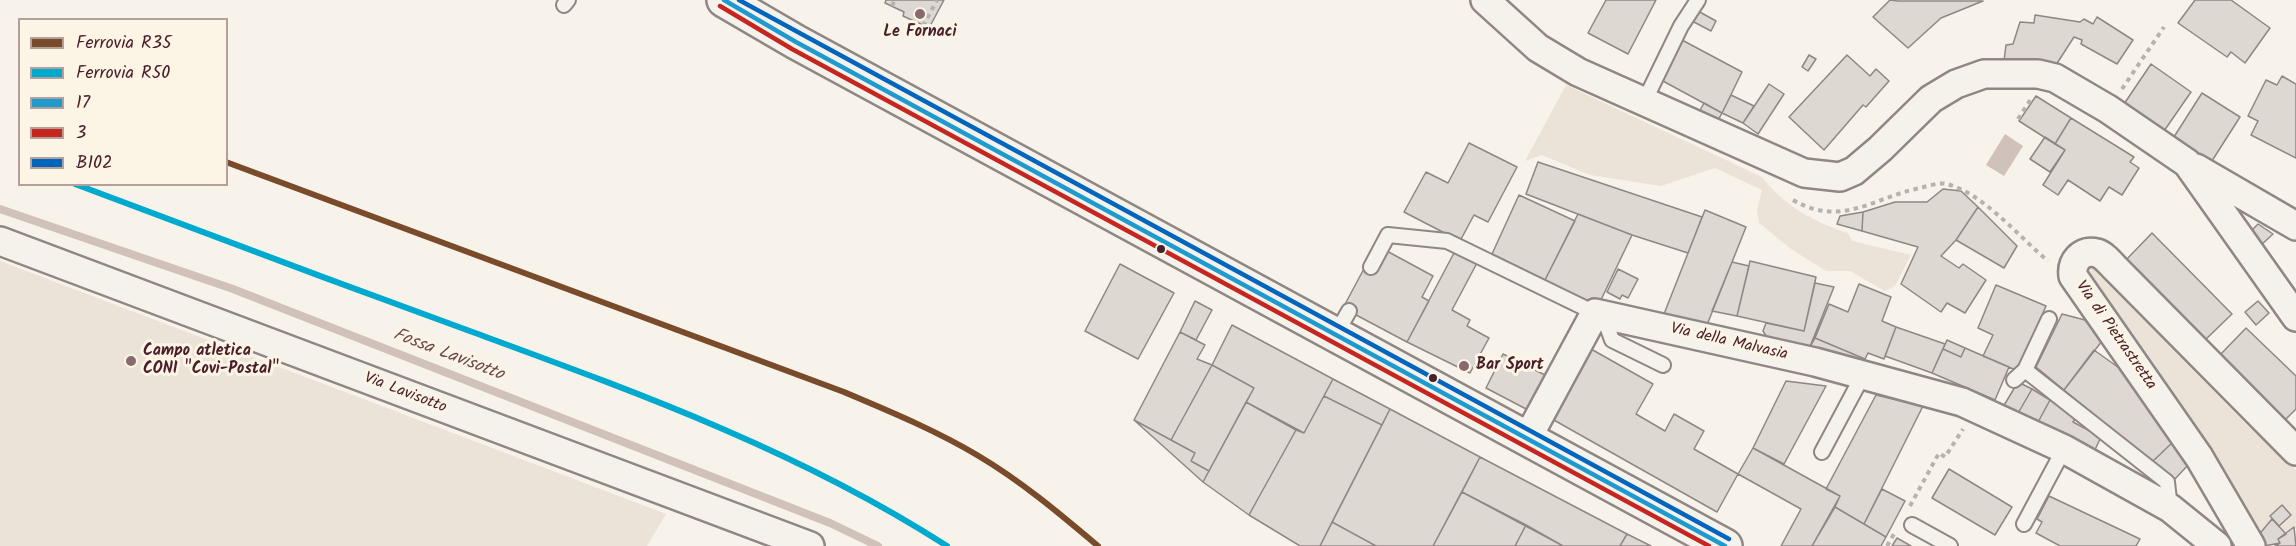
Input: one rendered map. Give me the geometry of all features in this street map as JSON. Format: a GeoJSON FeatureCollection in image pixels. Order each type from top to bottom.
{"type":"FeatureCollection","features":[{"type":"Feature","properties":{"kind":"main road"},"geometry":{"type":"LineString","coordinates":[[724,0],[796,42],[1342,322],[1527,439],[1725,546]]}},
{"type":"Feature","properties":{"kind":"main road"},"geometry":{"type":"LineString","coordinates":[[1662,512],[1689,546]]}},
{"type":"Feature","properties":{"kind":"street"},"geometry":{"type":"LineString","coordinates":[[1485,0],[1538,48],[1578,72],[1715,131],[1804,173],[1840,177],[1854,171],[1868,161],[1931,99],[1956,84],[1983,74],[2038,74],[2055,78],[2108,109],[2187,163],[2296,226]]}},
{"type":"Feature","properties":{"kind":"street"},"geometry":{"type":"LineString","coordinates":[[2187,163],[2296,317]]}},
{"type":"Feature","properties":{"kind":"street","name":"Via Lavisotto"},"geometry":{"type":"LineString","coordinates":[[0,241],[810,546]]}},
{"type":"Feature","properties":{"kind":"street","name":"Via di Pietrastretta"},"geometry":{"type":"LineString","coordinates":[[2251,546],[2199,457],[2127,351],[2082,291],[2073,276],[2074,263],[2087,252],[2099,253],[2296,451]]}},
{"type":"Feature","properties":{"kind":"street"},"geometry":{"type":"LineString","coordinates":[[1527,439],[1602,321]]}},
{"type":"Feature","properties":{"kind":"street","name":"Via della Malvasia"},"geometry":{"type":"LineString","coordinates":[[1602,321],[1863,375],[1962,402],[2064,450],[2170,508],[2217,546]]}},
{"type":"Feature","properties":{"kind":"lane"},"geometry":{"type":"LineString","coordinates":[[1644,102],[1681,26],[1698,0]]}},
{"type":"Feature","properties":{"kind":"lane","name":"Via della Malvasia"},"geometry":{"type":"LineString","coordinates":[[1371,267],[1388,235],[1447,241],[1602,321],[1612,340],[1663,365]]}},
{"type":"Feature","properties":{"kind":"lane"},"geometry":{"type":"LineString","coordinates":[[2049,319],[2019,375],[2167,482],[2170,508]]}},
{"type":"Feature","properties":{"kind":"lane"},"geometry":{"type":"LineString","coordinates":[[1822,452],[1863,375]]}},
{"type":"Feature","properties":{"kind":"lane"},"geometry":{"type":"LineString","coordinates":[[2024,524],[2064,450]]}},
{"type":"Feature","properties":{"kind":"lane"},"geometry":{"type":"LineString","coordinates":[[1905,522],[1950,546]]}},
{"type":"Feature","properties":{"kind":"path"},"geometry":{"type":"LineString","coordinates":[[892,6],[896,0]]}},
{"type":"Feature","properties":{"kind":"path"},"geometry":{"type":"LineString","coordinates":[[923,26],[937,0]]}},
{"type":"Feature","properties":{"kind":"path"},"geometry":{"type":"LineString","coordinates":[[2108,109],[2164,27]]}},
{"type":"Feature","properties":{"kind":"path"},"geometry":{"type":"LineString","coordinates":[[2018,118],[2033,95]]}},
{"type":"Feature","properties":{"kind":"path"},"geometry":{"type":"LineString","coordinates":[[1848,211],[1907,190],[1944,183],[1972,193],[2052,265],[2074,263]]}},
{"type":"Feature","properties":{"kind":"path"},"geometry":{"type":"LineString","coordinates":[[1887,546],[1905,522],[1939,453],[1945,457],[1961,432]]}},
{"type":"Feature","properties":{"kind":"shaded area"},"geometry":{"type":"Polygon","coordinates":[[[1566,85],[1762,177],[1790,205],[1823,224],[1848,233],[1852,241],[1911,255],[1895,286],[1885,291],[1850,271],[1826,271],[1791,249],[1759,223],[1757,210],[1762,190],[1715,168],[1661,186],[1590,175],[1542,155],[1525,161],[1566,85]]]}},
{"type":"Feature","properties":{"kind":"shaded area"},"geometry":{"type":"Polygon","coordinates":[[[2005,134],[2023,146],[2004,176],[1986,165],[2005,134]]]}},
{"type":"Feature","properties":{"kind":"shaded area","name":"Campo atletica CONI \"Covi-Postal\""},"geometry":{"type":"Polygon","coordinates":[[[0,261],[666,514],[647,546],[0,546],[0,261]]]}},
{"type":"Feature","properties":{"kind":"shaded area"},"geometry":{"type":"Polygon","coordinates":[[[2089,264],[2249,427],[2296,470],[2296,529],[2294,527],[2286,534],[2257,537],[2084,275],[2089,264]]]}},
{"type":"Feature","properties":{"kind":"building","name":"Le Fornaci"},"geometry":{"type":"Polygon","coordinates":[[[886,0],[944,0],[929,28],[903,16],[904,12],[885,3],[886,0]]]}},
{"type":"Feature","properties":{"kind":"building"},"geometry":{"type":"Polygon","coordinates":[[[1606,0],[1656,0],[1628,54],[1588,33],[1606,0]]]}},
{"type":"Feature","properties":{"kind":"building"},"geometry":{"type":"Polygon","coordinates":[[[1890,0],[1983,1],[1941,18],[1908,48],[1873,17],[1890,0]]]}},
{"type":"Feature","properties":{"kind":"building"},"geometry":{"type":"Polygon","coordinates":[[[2195,0],[2231,0],[2270,28],[2245,63],[2231,52],[2227,57],[2178,23],[2195,0]]]}},
{"type":"Feature","properties":{"kind":"building"},"geometry":{"type":"Polygon","coordinates":[[[1698,11],[1716,21],[1711,31],[1692,21],[1698,11]]]}},
{"type":"Feature","properties":{"kind":"building"},"geometry":{"type":"Polygon","coordinates":[[[2035,15],[2080,22],[2084,19],[2093,24],[2097,17],[2133,40],[2117,64],[2081,44],[2082,40],[2074,37],[2054,68],[2004,61],[2006,45],[2013,44],[2020,22],[2034,23],[2035,15]]]}},
{"type":"Feature","properties":{"kind":"building"},"geometry":{"type":"Polygon","coordinates":[[[1682,40],[1742,72],[1722,113],[1661,80],[1682,40]]]}},
{"type":"Feature","properties":{"kind":"building"},"geometry":{"type":"Polygon","coordinates":[[[1809,55],[1816,59],[1808,71],[1802,67],[1809,55]]]}},
{"type":"Feature","properties":{"kind":"building"},"geometry":{"type":"Polygon","coordinates":[[[1847,55],[1870,76],[1876,69],[1889,81],[1866,107],[1863,105],[1824,150],[1789,117],[1847,55]]]}},
{"type":"Feature","properties":{"kind":"building"},"geometry":{"type":"Polygon","coordinates":[[[2151,64],[2191,92],[2164,131],[2124,104],[2151,64]]]}},
{"type":"Feature","properties":{"kind":"building"},"geometry":{"type":"Polygon","coordinates":[[[2282,76],[2296,84],[2296,158],[2251,135],[2258,121],[2248,116],[2266,80],[2277,85],[2282,76]]]}},
{"type":"Feature","properties":{"kind":"building"},"geometry":{"type":"Polygon","coordinates":[[[1769,84],[1784,94],[1758,134],[1743,123],[1769,84]]]}},
{"type":"Feature","properties":{"kind":"building"},"geometry":{"type":"Polygon","coordinates":[[[2202,93],[2240,117],[2210,164],[2172,140],[2202,93]]]}},
{"type":"Feature","properties":{"kind":"building"},"geometry":{"type":"Polygon","coordinates":[[[1731,95],[1754,106],[1743,123],[1722,113],[1731,95]]]}},
{"type":"Feature","properties":{"kind":"building"},"geometry":{"type":"Polygon","coordinates":[[[2036,96],[2071,118],[2055,144],[2019,121],[2036,96]]]}},
{"type":"Feature","properties":{"kind":"building"},"geometry":{"type":"Polygon","coordinates":[[[1704,103],[1722,113],[1716,124],[1698,114],[1704,103]]]}},
{"type":"Feature","properties":{"kind":"building"},"geometry":{"type":"Polygon","coordinates":[[[2071,118],[2134,157],[2130,162],[2139,168],[2122,195],[2109,187],[2100,201],[2068,180],[2058,195],[2043,185],[2065,150],[2055,144],[2071,118]]]}},
{"type":"Feature","properties":{"kind":"building"},"geometry":{"type":"Polygon","coordinates":[[[2045,137],[2065,150],[2050,172],[2030,159],[2045,137]]]}},
{"type":"Feature","properties":{"kind":"building"},"geometry":{"type":"Polygon","coordinates":[[[1469,143],[1517,167],[1488,222],[1474,215],[1460,241],[1404,212],[1426,172],[1448,183],[1469,143]]]}},
{"type":"Feature","properties":{"kind":"building"},"geometry":{"type":"Polygon","coordinates":[[[1538,162],[1702,217],[1688,253],[1632,235],[1526,194],[1538,162]]]}},
{"type":"Feature","properties":{"kind":"building"},"geometry":{"type":"Polygon","coordinates":[[[1943,189],[1961,191],[1978,207],[1956,240],[1941,256],[1959,268],[1963,264],[1986,280],[1965,313],[1947,303],[1941,312],[1901,284],[1918,247],[1862,231],[1863,212],[1895,202],[1927,202],[1943,189]]]}},
{"type":"Feature","properties":{"kind":"building"},"geometry":{"type":"Polygon","coordinates":[[[1519,195],[1575,221],[1545,280],[1492,254],[1519,195]]]}},
{"type":"Feature","properties":{"kind":"building"},"geometry":{"type":"Polygon","coordinates":[[[1978,207],[2017,246],[2004,268],[1956,240],[1978,207]]]}},
{"type":"Feature","properties":{"kind":"building"},"geometry":{"type":"Polygon","coordinates":[[[1705,210],[1746,227],[1705,330],[1664,314],[1705,210]]]}},
{"type":"Feature","properties":{"kind":"building"},"geometry":{"type":"Polygon","coordinates":[[[1863,212],[1862,231],[1837,224],[1840,216],[1863,212]]]}},
{"type":"Feature","properties":{"kind":"building"},"geometry":{"type":"Polygon","coordinates":[[[1578,214],[1632,235],[1598,306],[1545,280],[1578,214]]]}},
{"type":"Feature","properties":{"kind":"building"},"geometry":{"type":"Polygon","coordinates":[[[2258,224],[2273,234],[2259,247],[2249,233],[2258,224]]]}},
{"type":"Feature","properties":{"kind":"building"},"geometry":{"type":"Polygon","coordinates":[[[2152,233],[2232,314],[2204,341],[2125,261],[2152,233]]]}},
{"type":"Feature","properties":{"kind":"building"},"geometry":{"type":"Polygon","coordinates":[[[1385,250],[1433,276],[1422,297],[1429,301],[1407,342],[1343,308],[1366,265],[1385,250]]]}},
{"type":"Feature","properties":{"kind":"building"},"geometry":{"type":"Polygon","coordinates":[[[1455,251],[1477,263],[1452,310],[1470,320],[1467,326],[1489,338],[1470,373],[1407,342],[1455,251]]]}},
{"type":"Feature","properties":{"kind":"building"},"geometry":{"type":"Polygon","coordinates":[[[1750,261],[1816,277],[1804,331],[1737,316],[1750,261]]]}},
{"type":"Feature","properties":{"kind":"building"},"geometry":{"type":"Polygon","coordinates":[[[1732,262],[1749,266],[1737,316],[1712,311],[1732,262]]]}},
{"type":"Feature","properties":{"kind":"building"},"geometry":{"type":"Polygon","coordinates":[[[1120,264],[1174,293],[1138,359],[1085,331],[1120,264]]]}},
{"type":"Feature","properties":{"kind":"building"},"geometry":{"type":"Polygon","coordinates":[[[1618,269],[1638,279],[1628,298],[1622,295],[1620,299],[1607,292],[1618,269]]]}},
{"type":"Feature","properties":{"kind":"building"},"geometry":{"type":"Polygon","coordinates":[[[1815,283],[1834,287],[1809,349],[1768,339],[1763,331],[1766,323],[1804,331],[1815,283]]]}},
{"type":"Feature","properties":{"kind":"building"},"geometry":{"type":"Polygon","coordinates":[[[1859,284],[1891,297],[1882,321],[1896,327],[1884,359],[1868,353],[1865,359],[1815,338],[1829,304],[1848,312],[1859,284]]]}},
{"type":"Feature","properties":{"kind":"building"},"geometry":{"type":"Polygon","coordinates":[[[1996,285],[2046,306],[2018,371],[1983,356],[1993,335],[1978,328],[1996,285]]]}},
{"type":"Feature","properties":{"kind":"building"},"geometry":{"type":"Polygon","coordinates":[[[1195,301],[1212,310],[1196,340],[1180,332],[1195,301]]]}},
{"type":"Feature","properties":{"kind":"building"},"geometry":{"type":"Polygon","coordinates":[[[2258,301],[2269,313],[2256,325],[2245,312],[2258,301]]]}},
{"type":"Feature","properties":{"kind":"building"},"geometry":{"type":"Polygon","coordinates":[[[2062,314],[2085,320],[2102,341],[2064,390],[2036,367],[2062,314]]]}},
{"type":"Feature","properties":{"kind":"building"},"geometry":{"type":"Polygon","coordinates":[[[1232,325],[1333,379],[1304,433],[1246,402],[1254,388],[1212,365],[1232,325]]]}},
{"type":"Feature","properties":{"kind":"building"},"geometry":{"type":"Polygon","coordinates":[[[1896,327],[1945,344],[1932,373],[1885,356],[1896,327]]]}},
{"type":"Feature","properties":{"kind":"building"},"geometry":{"type":"Polygon","coordinates":[[[2246,328],[2296,376],[2296,409],[2285,420],[2219,356],[2246,328]]]}},
{"type":"Feature","properties":{"kind":"building"},"geometry":{"type":"Polygon","coordinates":[[[1180,332],[1205,345],[1197,359],[1212,365],[1171,440],[1134,420],[1180,332]]]}},
{"type":"Feature","properties":{"kind":"building"},"geometry":{"type":"Polygon","coordinates":[[[1815,338],[1865,359],[1864,363],[1809,349],[1815,338]]]}},
{"type":"Feature","properties":{"kind":"building"},"geometry":{"type":"Polygon","coordinates":[[[1947,340],[1965,348],[1961,357],[1943,349],[1947,340]]]}},
{"type":"Feature","properties":{"kind":"building"},"geometry":{"type":"Polygon","coordinates":[[[1965,348],[2009,367],[1995,400],[1932,373],[1943,349],[1961,357],[1965,348]]]}},
{"type":"Feature","properties":{"kind":"building"},"geometry":{"type":"Polygon","coordinates":[[[1591,349],[1653,384],[1636,414],[1665,431],[1674,414],[1704,431],[1694,449],[1738,474],[1717,512],[1552,419],[1591,349]]]}},
{"type":"Feature","properties":{"kind":"building"},"geometry":{"type":"Polygon","coordinates":[[[2094,350],[2122,370],[2174,441],[2152,462],[2064,390],[2094,350]]]}},
{"type":"Feature","properties":{"kind":"building"},"geometry":{"type":"Polygon","coordinates":[[[1503,354],[1545,375],[1528,410],[1486,388],[1503,354]]]}},
{"type":"Feature","properties":{"kind":"building"},"geometry":{"type":"Polygon","coordinates":[[[1212,365],[1254,388],[1209,471],[1191,461],[1195,453],[1171,440],[1212,365]]]}},
{"type":"Feature","properties":{"kind":"building"},"geometry":{"type":"Polygon","coordinates":[[[1333,379],[1390,409],[1382,425],[1324,396],[1333,379]]]}},
{"type":"Feature","properties":{"kind":"building"},"geometry":{"type":"Polygon","coordinates":[[[1786,381],[1826,386],[1784,464],[1753,448],[1786,381]]]}},
{"type":"Feature","properties":{"kind":"building"},"geometry":{"type":"Polygon","coordinates":[[[2018,382],[2032,389],[2017,415],[2003,407],[2018,382]]]}},
{"type":"Feature","properties":{"kind":"building"},"geometry":{"type":"Polygon","coordinates":[[[2032,389],[2050,400],[2037,424],[2017,415],[2032,389]]]}},
{"type":"Feature","properties":{"kind":"building"},"geometry":{"type":"Polygon","coordinates":[[[1876,395],[1923,406],[1864,524],[1835,507],[1840,496],[1826,489],[1876,395]]]}},
{"type":"Feature","properties":{"kind":"building"},"geometry":{"type":"Polygon","coordinates":[[[1324,396],[1382,425],[1320,546],[1300,546],[1249,515],[1296,430],[1304,433],[1324,396]]]}},
{"type":"Feature","properties":{"kind":"building"},"geometry":{"type":"Polygon","coordinates":[[[2050,400],[2077,416],[2073,422],[2101,437],[2093,454],[2037,424],[2050,400]]]}},
{"type":"Feature","properties":{"kind":"building"},"geometry":{"type":"Polygon","coordinates":[[[1246,402],[1296,430],[1249,515],[1203,482],[1246,402]]]}},
{"type":"Feature","properties":{"kind":"building"},"geometry":{"type":"Polygon","coordinates":[[[1390,409],[1480,457],[1433,546],[1376,546],[1332,522],[1390,409]]]}},
{"type":"Feature","properties":{"kind":"building"},"geometry":{"type":"Polygon","coordinates":[[[1134,420],[1195,453],[1191,461],[1209,471],[1203,482],[1134,420]]]}},
{"type":"Feature","properties":{"kind":"building"},"geometry":{"type":"Polygon","coordinates":[[[2174,441],[2189,464],[2174,480],[2152,462],[2174,441]]]}},
{"type":"Feature","properties":{"kind":"building"},"geometry":{"type":"Polygon","coordinates":[[[1753,448],[1840,496],[1812,546],[1781,546],[1801,509],[1738,474],[1753,448]]]}},
{"type":"Feature","properties":{"kind":"building"},"geometry":{"type":"Polygon","coordinates":[[[1480,457],[1627,534],[1620,546],[1563,546],[1462,492],[1480,457]]]}},
{"type":"Feature","properties":{"kind":"building"},"geometry":{"type":"Polygon","coordinates":[[[1949,469],[2012,507],[1995,535],[1932,498],[1949,469]]]}},
{"type":"Feature","properties":{"kind":"building"},"geometry":{"type":"Polygon","coordinates":[[[1882,489],[1905,501],[1886,537],[1864,524],[1882,489]]]}},
{"type":"Feature","properties":{"kind":"building"},"geometry":{"type":"Polygon","coordinates":[[[1462,492],[1526,525],[1515,546],[1433,546],[1462,492]]]}},
{"type":"Feature","properties":{"kind":"building"},"geometry":{"type":"Polygon","coordinates":[[[2049,496],[2140,539],[2136,546],[2060,546],[2036,533],[2042,522],[2037,519],[2049,496]]]}},
{"type":"Feature","properties":{"kind":"building"},"geometry":{"type":"Polygon","coordinates":[[[2282,505],[2291,515],[2279,526],[2270,516],[2282,505]]]}},
{"type":"Feature","properties":{"kind":"building"},"geometry":{"type":"Polygon","coordinates":[[[1835,507],[1886,537],[1881,546],[1812,546],[1835,507]]]}},
{"type":"Feature","properties":{"kind":"building"},"geometry":{"type":"Polygon","coordinates":[[[2272,519],[2286,534],[2278,539],[2280,543],[2264,546],[2257,537],[2272,519]]]}},
{"type":"Feature","properties":{"kind":"building"},"geometry":{"type":"Polygon","coordinates":[[[1332,522],[1376,546],[1320,546],[1332,522]]]}},
{"type":"Feature","properties":{"kind":"building"},"geometry":{"type":"Polygon","coordinates":[[[1526,525],[1563,546],[1515,546],[1526,525]]]}},
{"type":"Feature","properties":{"kind":"building"},"geometry":{"type":"Polygon","coordinates":[[[2294,527],[2296,546],[2275,546],[2280,543],[2278,539],[2294,527]]]}},
{"type":"Feature","properties":{"kind":"building"},"geometry":{"type":"Polygon","coordinates":[[[1627,534],[1651,546],[1620,546],[1627,534]]]}},
{"type":"Feature","properties":{"kind":"building"},"geometry":{"type":"Polygon","coordinates":[[[1897,538],[1911,546],[1892,546],[1897,538]]]}},
{"type":"Feature","properties":{"kind":"waterway","name":"Fossa Lavisotto"},"geometry":{"type":"LineString","coordinates":[[0,209],[233,289],[830,523],[878,546]]}},
{"type":"Feature","properties":{"kind":"rail line","name":"R35"},"geometry":{"type":"LineString","coordinates":[[228,163],[844,392],[895,414],[945,437],[993,465],[1039,498],[1098,546]]}},
{"type":"Feature","properties":{"kind":"rail line","name":"R50"},"geometry":{"type":"LineString","coordinates":[[80,186],[653,400],[832,480],[947,546]]}},
{"type":"Feature","properties":{"kind":"transit line","name":"17"},"geometry":{"type":"LineString","coordinates":[[724,0],[796,42],[1725,546]]}},
{"type":"Feature","properties":{"kind":"transit line","name":"B102"},"geometry":{"type":"LineString","coordinates":[[739,0],[1729,539]]}},
{"type":"Feature","properties":{"kind":"transit line","name":"3"},"geometry":{"type":"LineString","coordinates":[[720,6],[792,49],[1709,546]]}},
{"type":"Feature","properties":{"kind":"place","name":"Le Fornaci"},"geometry":{"type":"Point","coordinates":[920,14]}},
{"type":"Feature","properties":{"kind":"place","name":"Campo atletica CONI \"Covi-Postal\""},"geometry":{"type":"Point","coordinates":[131,361]}},
{"type":"Feature","properties":{"kind":"place","name":"Bar Sport"},"geometry":{"type":"Point","coordinates":[1464,366]}}]}
